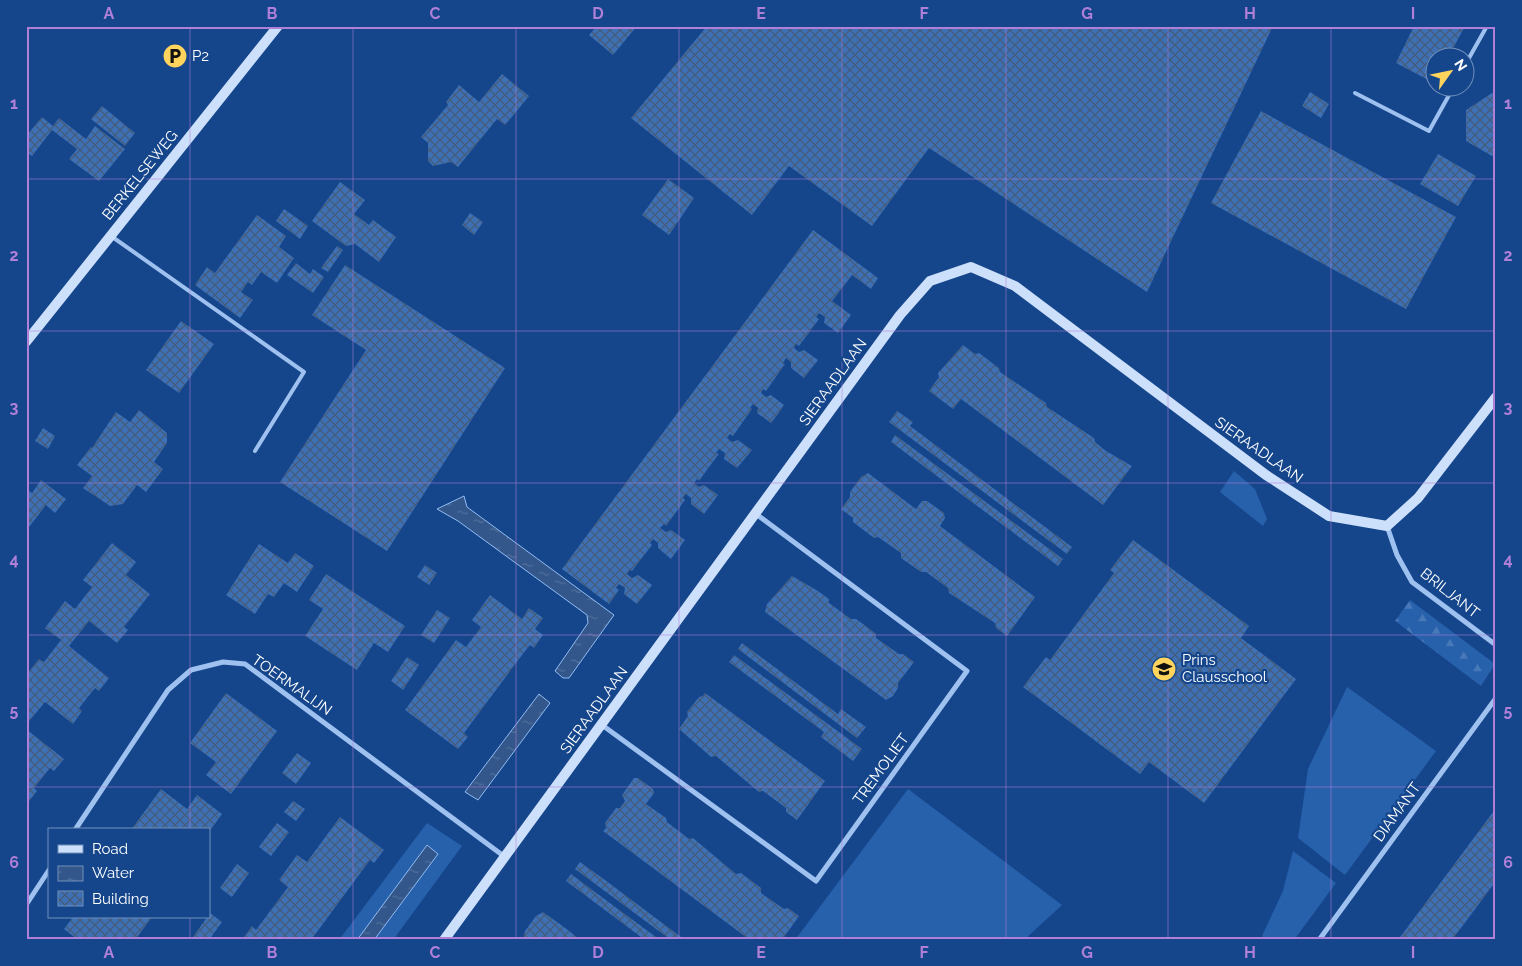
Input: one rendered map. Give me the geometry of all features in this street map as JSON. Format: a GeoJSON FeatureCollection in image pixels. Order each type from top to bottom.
{"type":"FeatureCollection","features":[{"type":"Feature","properties":{"kind":"street","name":"BERKELSEWEG"},"geometry":{"type":"LineString","coordinates":[[26,342],[278,26]]}},
{"type":"Feature","properties":{"kind":"street","name":"SIERAADLAAN"},"geometry":{"type":"LineString","coordinates":[[444,940],[900,316],[930,281],[971,267],[1015,286],[1226,446],[1329,516],[1387,526]]}},
{"type":"Feature","properties":{"kind":"street"},"geometry":{"type":"LineString","coordinates":[[1387,526],[1418,498],[1496,397]]}},
{"type":"Feature","properties":{"kind":"street","name":"TREMOLIET"},"geometry":{"type":"LineString","coordinates":[[602,724],[816,881],[967,671],[756,514]]}},
{"type":"Feature","properties":{"kind":"street","name":"BRILJANT"},"geometry":{"type":"LineString","coordinates":[[1387,526],[1396,555],[1412,582],[1496,645]]}},
{"type":"Feature","properties":{"kind":"street","name":"TOERMALIJN"},"geometry":{"type":"LineString","coordinates":[[77,828],[168,690],[191,670],[223,662],[245,664],[505,857]]}},
{"type":"Feature","properties":{"kind":"street","name":"DIAMANT"},"geometry":{"type":"LineString","coordinates":[[1319,940],[1496,698]]}},
{"type":"Feature","properties":{"kind":"street"},"geometry":{"type":"LineString","coordinates":[[26,905],[48,872]]}},
{"type":"Feature","properties":{"kind":"lane"},"geometry":{"type":"LineString","coordinates":[[1474,49],[1487,26]]}},
{"type":"Feature","properties":{"kind":"lane"},"geometry":{"type":"LineString","coordinates":[[1355,94],[1429,131],[1447,98]]}},
{"type":"Feature","properties":{"kind":"lane"},"geometry":{"type":"LineString","coordinates":[[111,236],[304,372],[255,451]]}},
{"type":"Feature","properties":{"kind":"green space"},"geometry":{"type":"Polygon","coordinates":[[[1234,471],[1255,489],[1267,519],[1263,526],[1220,492],[1234,471]]]}},
{"type":"Feature","properties":{"kind":"green space"},"geometry":{"type":"Polygon","coordinates":[[[1410,600],[1495,664],[1481,686],[1395,621],[1410,600]]]}},
{"type":"Feature","properties":{"kind":"green space"},"geometry":{"type":"Polygon","coordinates":[[[1347,687],[1436,751],[1345,875],[1298,838],[1308,769],[1347,687]]]}},
{"type":"Feature","properties":{"kind":"green space"},"geometry":{"type":"Polygon","coordinates":[[[908,789],[1062,905],[1024,940],[795,940],[908,789]]]}},
{"type":"Feature","properties":{"kind":"green space"},"geometry":{"type":"Polygon","coordinates":[[[427,823],[462,846],[393,940],[339,940],[427,823]]]}},
{"type":"Feature","properties":{"kind":"green space"},"geometry":{"type":"Polygon","coordinates":[[[1293,851],[1336,883],[1294,940],[1266,940],[1262,936],[1283,891],[1293,851]]]}},
{"type":"Feature","properties":{"kind":"water"},"geometry":{"type":"Polygon","coordinates":[[[464,496],[467,507],[614,615],[569,678],[563,678],[555,671],[588,623],[587,615],[458,521],[437,509],[464,496]]]}},
{"type":"Feature","properties":{"kind":"water"},"geometry":{"type":"Polygon","coordinates":[[[539,694],[550,703],[478,800],[465,792],[539,694]]]}},
{"type":"Feature","properties":{"kind":"water"},"geometry":{"type":"Polygon","coordinates":[[[427,845],[438,854],[374,940],[357,940],[427,845]]]}},
{"type":"Feature","properties":{"kind":"building"},"geometry":{"type":"Polygon","coordinates":[[[597,26],[637,26],[613,55],[589,35],[597,26]]]}},
{"type":"Feature","properties":{"kind":"building"},"geometry":{"type":"Polygon","coordinates":[[[707,26],[1273,26],[1147,292],[929,148],[872,226],[789,166],[752,215],[631,118],[707,26]]]}},
{"type":"Feature","properties":{"kind":"building"},"geometry":{"type":"Polygon","coordinates":[[[1414,26],[1465,26],[1453,48],[1424,48],[1424,78],[1396,63],[1414,26]]]}},
{"type":"Feature","properties":{"kind":"building"},"geometry":{"type":"Polygon","coordinates":[[[502,74],[529,96],[505,125],[497,119],[458,167],[451,162],[433,166],[428,161],[428,143],[421,137],[448,105],[446,102],[459,85],[479,102],[502,74]]]}},
{"type":"Feature","properties":{"kind":"building"},"geometry":{"type":"Polygon","coordinates":[[[1310,92],[1329,104],[1321,118],[1302,106],[1310,92]]]}},
{"type":"Feature","properties":{"kind":"building"},"geometry":{"type":"Polygon","coordinates":[[[1492,93],[1496,96],[1496,154],[1492,156],[1466,141],[1466,110],[1492,93]]]}},
{"type":"Feature","properties":{"kind":"building"},"geometry":{"type":"Polygon","coordinates":[[[102,106],[135,133],[125,146],[91,119],[102,106]]]}},
{"type":"Feature","properties":{"kind":"building"},"geometry":{"type":"Polygon","coordinates":[[[1261,111],[1456,217],[1406,309],[1211,203],[1261,111]]]}},
{"type":"Feature","properties":{"kind":"building"},"geometry":{"type":"Polygon","coordinates":[[[42,117],[53,126],[59,118],[86,139],[95,126],[125,149],[99,181],[69,159],[77,149],[52,130],[32,156],[26,152],[26,136],[42,117]]]}},
{"type":"Feature","properties":{"kind":"building"},"geometry":{"type":"Polygon","coordinates":[[[1438,154],[1476,176],[1458,206],[1420,184],[1438,154]]]}},
{"type":"Feature","properties":{"kind":"building"},"geometry":{"type":"Polygon","coordinates":[[[668,179],[694,198],[669,235],[642,215],[668,179]]]}},
{"type":"Feature","properties":{"kind":"building"},"geometry":{"type":"Polygon","coordinates":[[[340,182],[365,200],[354,214],[369,225],[373,220],[396,237],[379,262],[355,244],[346,246],[312,221],[340,182]]]}},
{"type":"Feature","properties":{"kind":"building"},"geometry":{"type":"Polygon","coordinates":[[[284,209],[308,226],[300,239],[276,221],[284,209]]]}},
{"type":"Feature","properties":{"kind":"building"},"geometry":{"type":"Polygon","coordinates":[[[470,213],[483,222],[474,235],[462,225],[470,213]]]}},
{"type":"Feature","properties":{"kind":"building"},"geometry":{"type":"Polygon","coordinates":[[[257,215],[286,236],[279,247],[294,258],[277,283],[261,272],[252,285],[248,282],[241,292],[253,300],[240,318],[195,285],[207,267],[215,273],[257,215]]]}},
{"type":"Feature","properties":{"kind":"building"},"geometry":{"type":"Polygon","coordinates":[[[813,230],[878,278],[871,289],[852,275],[832,301],[851,315],[838,333],[824,323],[825,317],[819,313],[816,317],[819,319],[799,346],[796,344],[794,348],[799,352],[804,350],[818,360],[804,378],[791,368],[791,362],[786,358],[783,363],[785,364],[766,391],[763,389],[761,393],[766,397],[771,395],[784,405],[778,414],[771,423],[757,413],[758,408],[753,404],[750,408],[752,409],[733,436],[730,434],[727,438],[732,442],[738,440],[752,450],[737,468],[724,459],[725,453],[719,449],[716,453],[719,454],[699,481],[697,479],[694,483],[699,487],[704,485],[718,495],[704,514],[691,504],[691,498],[686,494],[683,498],[685,500],[666,526],[664,524],[660,528],[666,532],[671,530],[685,540],[671,559],[658,548],[658,543],[653,539],[650,543],[652,545],[632,571],[630,570],[627,574],[632,578],[638,575],[652,585],[637,604],[624,594],[625,588],[619,584],[616,588],[619,590],[609,604],[562,569],[813,230]]]}},
{"type":"Feature","properties":{"kind":"building"},"geometry":{"type":"Polygon","coordinates":[[[337,246],[343,250],[328,272],[321,268],[337,246]]]}},
{"type":"Feature","properties":{"kind":"building"},"geometry":{"type":"Polygon","coordinates":[[[296,263],[310,274],[313,269],[324,277],[313,293],[287,275],[296,263]]]}},
{"type":"Feature","properties":{"kind":"building"},"geometry":{"type":"Polygon","coordinates":[[[345,265],[505,368],[387,551],[280,482],[366,350],[312,315],[345,265]]]}},
{"type":"Feature","properties":{"kind":"building"},"geometry":{"type":"Polygon","coordinates":[[[181,321],[214,344],[179,393],[146,370],[181,321]]]}},
{"type":"Feature","properties":{"kind":"building"},"geometry":{"type":"Polygon","coordinates":[[[963,345],[975,354],[979,353],[999,368],[1000,372],[1046,403],[1047,407],[1094,438],[1095,442],[1106,451],[1132,466],[1103,505],[961,399],[953,409],[929,391],[939,377],[938,373],[963,345]]]}},
{"type":"Feature","properties":{"kind":"building"},"geometry":{"type":"Polygon","coordinates":[[[139,410],[167,433],[167,443],[154,462],[163,469],[146,492],[137,485],[123,504],[110,506],[83,488],[92,476],[77,465],[92,448],[116,412],[130,422],[139,410]]]}},
{"type":"Feature","properties":{"kind":"building"},"geometry":{"type":"Polygon","coordinates":[[[897,411],[913,422],[910,426],[1072,547],[1067,554],[889,422],[897,411]]]}},
{"type":"Feature","properties":{"kind":"building"},"geometry":{"type":"Polygon","coordinates":[[[43,428],[55,436],[48,449],[35,441],[43,428]]]}},
{"type":"Feature","properties":{"kind":"building"},"geometry":{"type":"Polygon","coordinates":[[[895,435],[1063,559],[1058,566],[891,442],[895,435]]]}},
{"type":"Feature","properties":{"kind":"building"},"geometry":{"type":"Polygon","coordinates":[[[868,473],[916,509],[922,501],[927,501],[944,513],[945,518],[940,526],[1035,597],[1007,636],[996,628],[995,623],[949,593],[948,588],[926,572],[921,572],[901,558],[901,553],[878,537],[874,538],[853,522],[853,518],[841,509],[861,477],[868,473]]]}},
{"type":"Feature","properties":{"kind":"building"},"geometry":{"type":"Polygon","coordinates":[[[41,480],[66,499],[55,513],[46,505],[26,531],[26,489],[32,493],[41,480]]]}},
{"type":"Feature","properties":{"kind":"building"},"geometry":{"type":"Polygon","coordinates":[[[1133,540],[1249,626],[1241,638],[1296,679],[1204,803],[1149,762],[1140,774],[1023,687],[1046,657],[1050,660],[1114,573],[1110,570],[1133,540]]]}},
{"type":"Feature","properties":{"kind":"building"},"geometry":{"type":"Polygon","coordinates":[[[112,543],[136,562],[126,575],[150,594],[124,627],[128,630],[117,643],[89,621],[69,646],[109,678],[99,691],[95,688],[79,708],[82,711],[73,724],[45,702],[26,725],[26,675],[39,659],[44,662],[61,640],[45,628],[65,601],[75,609],[92,587],[83,580],[112,543]]]}},
{"type":"Feature","properties":{"kind":"building"},"geometry":{"type":"Polygon","coordinates":[[[259,544],[288,563],[295,553],[314,566],[297,592],[284,583],[274,597],[268,594],[255,614],[226,595],[259,544]]]}},
{"type":"Feature","properties":{"kind":"building"},"geometry":{"type":"Polygon","coordinates":[[[425,565],[437,573],[429,585],[417,577],[425,565]]]}},
{"type":"Feature","properties":{"kind":"building"},"geometry":{"type":"Polygon","coordinates":[[[326,574],[405,626],[388,652],[374,643],[357,670],[305,636],[323,609],[309,600],[326,574]]]}},
{"type":"Feature","properties":{"kind":"building"},"geometry":{"type":"Polygon","coordinates":[[[792,576],[818,591],[829,599],[829,603],[851,619],[856,619],[876,634],[876,638],[914,662],[898,683],[898,688],[893,696],[886,700],[765,612],[767,604],[792,576]]]}},
{"type":"Feature","properties":{"kind":"building"},"geometry":{"type":"Polygon","coordinates":[[[490,595],[522,619],[529,608],[543,618],[535,629],[543,635],[534,648],[530,645],[522,655],[464,733],[468,737],[458,749],[405,710],[456,640],[466,647],[481,627],[472,620],[490,595]]]}},
{"type":"Feature","properties":{"kind":"building"},"geometry":{"type":"Polygon","coordinates":[[[437,610],[450,618],[434,643],[421,635],[437,610]]]}},
{"type":"Feature","properties":{"kind":"building"},"geometry":{"type":"Polygon","coordinates":[[[742,643],[838,714],[841,709],[866,727],[857,738],[738,649],[742,643]]]}},
{"type":"Feature","properties":{"kind":"building"},"geometry":{"type":"Polygon","coordinates":[[[734,655],[862,749],[853,761],[821,737],[824,732],[729,662],[734,655]]]}},
{"type":"Feature","properties":{"kind":"building"},"geometry":{"type":"Polygon","coordinates":[[[407,657],[419,665],[403,690],[391,681],[407,657]]]}},
{"type":"Feature","properties":{"kind":"building"},"geometry":{"type":"Polygon","coordinates":[[[226,693],[277,731],[231,794],[206,775],[216,762],[190,743],[226,693]]]}},
{"type":"Feature","properties":{"kind":"building"},"geometry":{"type":"Polygon","coordinates":[[[705,693],[825,781],[797,820],[786,812],[786,808],[763,791],[759,792],[716,756],[711,757],[679,729],[688,716],[687,712],[699,697],[705,693]]]}},
{"type":"Feature","properties":{"kind":"building"},"geometry":{"type":"Polygon","coordinates":[[[26,729],[64,759],[54,771],[50,768],[34,788],[37,791],[27,804],[26,729]]]}},
{"type":"Feature","properties":{"kind":"building"},"geometry":{"type":"Polygon","coordinates":[[[297,753],[311,763],[296,784],[282,773],[297,753]]]}},
{"type":"Feature","properties":{"kind":"building"},"geometry":{"type":"Polygon","coordinates":[[[634,778],[638,778],[653,789],[654,793],[646,804],[666,818],[667,822],[689,839],[693,838],[736,874],[741,873],[761,888],[761,893],[784,909],[788,908],[799,916],[782,940],[750,940],[603,831],[606,828],[605,823],[616,808],[620,808],[625,801],[622,795],[634,778]]]}},
{"type":"Feature","properties":{"kind":"building"},"geometry":{"type":"Polygon","coordinates":[[[161,789],[187,809],[197,795],[222,814],[210,831],[210,828],[132,828],[161,789]]]}},
{"type":"Feature","properties":{"kind":"building"},"geometry":{"type":"Polygon","coordinates":[[[293,801],[305,809],[296,821],[284,812],[293,801]]]}},
{"type":"Feature","properties":{"kind":"building"},"geometry":{"type":"Polygon","coordinates":[[[1496,808],[1496,881],[1473,912],[1452,940],[1398,940],[1496,808]]]}},
{"type":"Feature","properties":{"kind":"building"},"geometry":{"type":"Polygon","coordinates":[[[340,817],[384,850],[374,863],[370,860],[311,940],[242,940],[252,926],[256,930],[288,887],[279,880],[297,855],[307,862],[340,817]]]}},
{"type":"Feature","properties":{"kind":"building"},"geometry":{"type":"Polygon","coordinates":[[[277,823],[289,832],[271,856],[259,847],[277,823]]]}},
{"type":"Feature","properties":{"kind":"building"},"geometry":{"type":"Polygon","coordinates":[[[580,862],[685,940],[671,940],[575,869],[580,862]]]}},
{"type":"Feature","properties":{"kind":"building"},"geometry":{"type":"Polygon","coordinates":[[[237,864],[249,873],[232,897],[220,888],[237,864]]]}},
{"type":"Feature","properties":{"kind":"building"},"geometry":{"type":"Polygon","coordinates":[[[571,874],[660,940],[645,940],[566,881],[571,874]]]}},
{"type":"Feature","properties":{"kind":"building"},"geometry":{"type":"Polygon","coordinates":[[[543,912],[580,940],[523,940],[525,931],[536,916],[543,912]]]}},
{"type":"Feature","properties":{"kind":"building"},"geometry":{"type":"Polygon","coordinates":[[[210,913],[222,922],[209,940],[196,940],[193,937],[206,918],[210,918],[210,913]]]}},
{"type":"Feature","properties":{"kind":"building"},"geometry":{"type":"Polygon","coordinates":[[[72,918],[151,918],[135,940],[78,940],[64,929],[72,918]]]}},
{"type":"Feature","properties":{"kind":"place","name":"P2"},"geometry":{"type":"Point","coordinates":[175,56]}},
{"type":"Feature","properties":{"kind":"place","name":"Prins Clausschool"},"geometry":{"type":"Point","coordinates":[1164,669]}}]}
